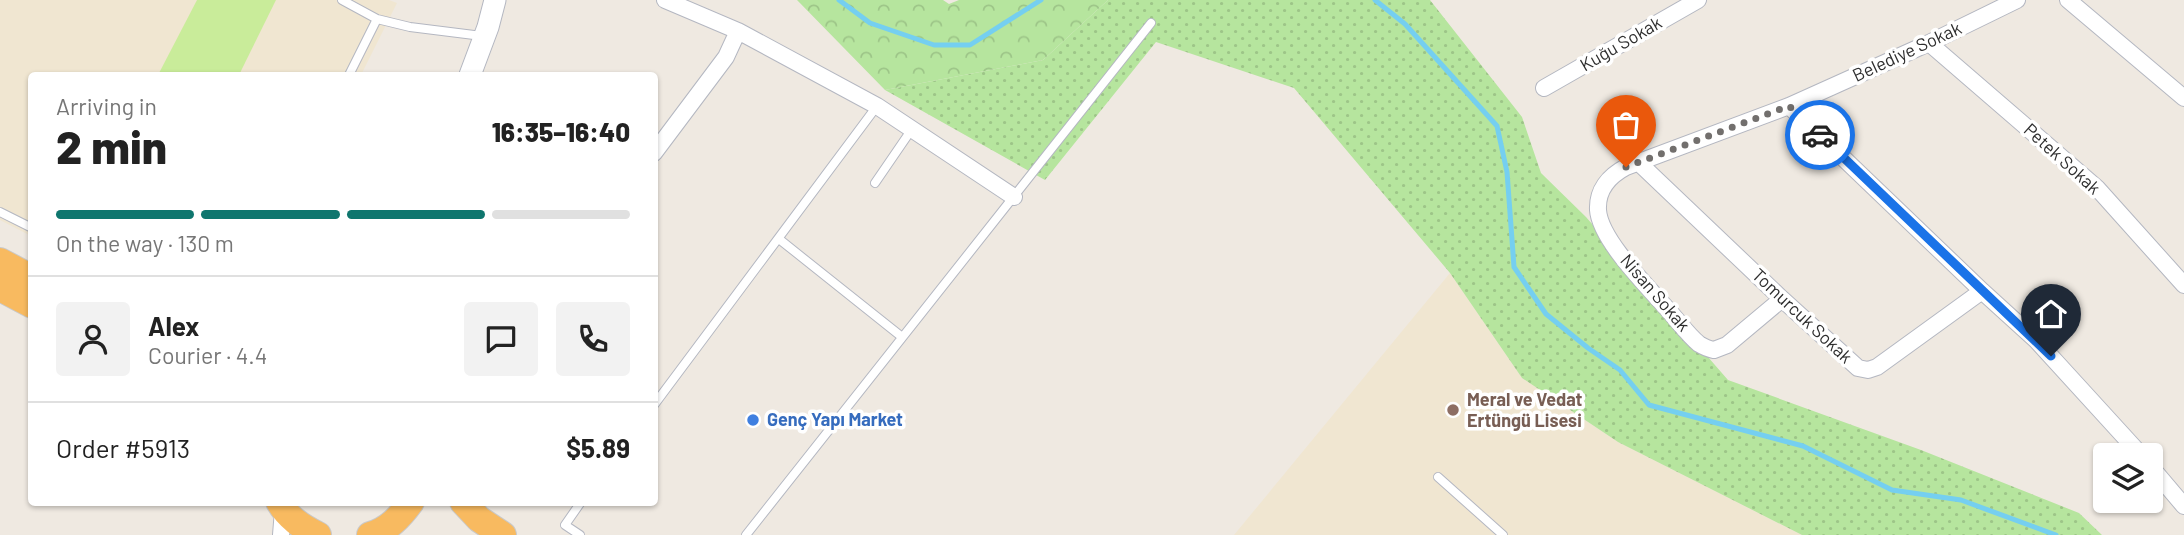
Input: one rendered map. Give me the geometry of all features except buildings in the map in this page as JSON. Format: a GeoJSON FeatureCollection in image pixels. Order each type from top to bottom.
{"type":"FeatureCollection","features":[{"type":"Feature","properties":{"kind":"highway"},"geometry":{"type":"LineString","coordinates":[[0,261],[28,276]]}},
{"type":"Feature","properties":{"kind":"highway"},"geometry":{"type":"LineString","coordinates":[[0,288],[28,303]]}},
{"type":"Feature","properties":{"kind":"highway"},"geometry":{"type":"LineString","coordinates":[[371,535],[379,533],[401,517],[408,506]]}},
{"type":"Feature","properties":{"kind":"highway"},"geometry":{"type":"LineString","coordinates":[[467,506],[503,535]]}},
{"type":"Feature","properties":{"kind":"highway"},"geometry":{"type":"LineString","coordinates":[[281,516],[318,535]]}},
{"type":"Feature","properties":{"kind":"street"},"geometry":{"type":"LineString","coordinates":[[471,72],[495,0]]}},
{"type":"Feature","properties":{"kind":"street"},"geometry":{"type":"LineString","coordinates":[[665,0],[738,31],[877,106],[1014,197]]}},
{"type":"Feature","properties":{"kind":"street","name":"Kuğu Sokak"},"geometry":{"type":"LineString","coordinates":[[1544,88],[1698,0]]}},
{"type":"Feature","properties":{"kind":"street","name":"Belediye Sokak"},"geometry":{"type":"LineString","coordinates":[[1638,162],[1789,106],[2017,0]]}},
{"type":"Feature","properties":{"kind":"street"},"geometry":{"type":"LineString","coordinates":[[2068,0],[2184,98]]}},
{"type":"Feature","properties":{"kind":"street"},"geometry":{"type":"LineString","coordinates":[[658,148],[726,57],[738,31]]}},
{"type":"Feature","properties":{"kind":"street","name":"Petek Sokak"},"geometry":{"type":"LineString","coordinates":[[1929,43],[2096,188],[2184,285]]}},
{"type":"Feature","properties":{"kind":"street"},"geometry":{"type":"LineString","coordinates":[[1789,106],[1982,292],[2036,340],[2130,443]]}},
{"type":"Feature","properties":{"kind":"street","name":"Tomurcuk Sokak"},"geometry":{"type":"LineString","coordinates":[[1638,162],[1854,365],[1867,370],[1881,364],[1982,292]]}},
{"type":"Feature","properties":{"kind":"street","name":"Nisan Sokak"},"geometry":{"type":"LineString","coordinates":[[1638,162],[1616,172],[1604,185],[1598,200],[1599,217],[1605,232],[1622,257],[1696,341],[1710,349],[1723,348],[1782,299]]}},
{"type":"Feature","properties":{"kind":"street"},"geometry":{"type":"LineString","coordinates":[[2163,481],[2184,506]]}},
{"type":"Feature","properties":{"kind":"lane"},"geometry":{"type":"LineString","coordinates":[[342,0],[377,19],[410,27],[485,36]]}},
{"type":"Feature","properties":{"kind":"lane"},"geometry":{"type":"LineString","coordinates":[[350,72],[377,19]]}},
{"type":"Feature","properties":{"kind":"lane"},"geometry":{"type":"LineString","coordinates":[[746,535],[1151,23]]}},
{"type":"Feature","properties":{"kind":"lane"},"geometry":{"type":"LineString","coordinates":[[658,399],[877,106]]}},
{"type":"Feature","properties":{"kind":"lane"},"geometry":{"type":"LineString","coordinates":[[875,183],[912,129]]}},
{"type":"Feature","properties":{"kind":"lane"},"geometry":{"type":"LineString","coordinates":[[0,212],[28,226]]}},
{"type":"Feature","properties":{"kind":"lane"},"geometry":{"type":"LineString","coordinates":[[779,239],[902,337]]}},
{"type":"Feature","properties":{"kind":"lane"},"geometry":{"type":"LineString","coordinates":[[1438,477],[1503,535]]}},
{"type":"Feature","properties":{"kind":"lane"},"geometry":{"type":"LineString","coordinates":[[578,506],[565,525],[580,535]]}},
{"type":"Feature","properties":{"kind":"shaded area"},"geometry":{"type":"Polygon","coordinates":[[[0,0],[389,0],[397,3],[362,72],[28,72],[28,234],[0,220],[0,0]]]}},
{"type":"Feature","properties":{"kind":"shaded area","name":"Meral ve Vedat Ertüngü Lisesi"},"geometry":{"type":"Polygon","coordinates":[[[1450,273],[1522,378],[1618,442],[1802,535],[1234,535],[1450,273]]]}},
{"type":"Feature","properties":{"kind":"green space"},"geometry":{"type":"Polygon","coordinates":[[[197,0],[276,0],[240,72],[160,72],[197,0]]]}},
{"type":"Feature","properties":{"kind":"green space"},"geometry":{"type":"Polygon","coordinates":[[[797,0],[943,0],[949,4],[959,0],[1108,0],[1043,60],[885,90],[797,0]]]}},
{"type":"Feature","properties":{"kind":"green space"},"geometry":{"type":"Polygon","coordinates":[[[1108,0],[1430,0],[1522,117],[1541,173],[1586,217],[1728,380],[1921,450],[2079,513],[2102,535],[1802,535],[1618,442],[1522,378],[1450,273],[1294,88],[1156,42],[1045,180],[885,90],[1043,60],[1108,0]]]}},
{"type":"Feature","properties":{"kind":"waterway"},"geometry":{"type":"LineString","coordinates":[[839,0],[870,23],[934,45],[970,45],[1041,0]]}},
{"type":"Feature","properties":{"kind":"waterway"},"geometry":{"type":"LineString","coordinates":[[1375,0],[1405,24],[1497,126],[1507,172],[1514,267],[1546,314],[1620,370],[1649,405],[1803,446],[1892,490],[1961,500],[2056,535]]}},
{"type":"Feature","properties":{"kind":"way so far"},"geometry":{"type":"LineString","coordinates":[[1626,167],[1789,106],[1820,135]]}},
{"type":"Feature","properties":{"kind":"place","name":"Meral ve Vedat Ertüngü Lisesi"},"geometry":{"type":"Point","coordinates":[1453,410]}},
{"type":"Feature","properties":{"kind":"place","name":"Genç Yapı Market"},"geometry":{"type":"Point","coordinates":[753,420]}},
{"type":"Feature","properties":{"kind":"route"},"geometry":{"type":"LineString","coordinates":[[1820,135],[2051,356]]}}]}
